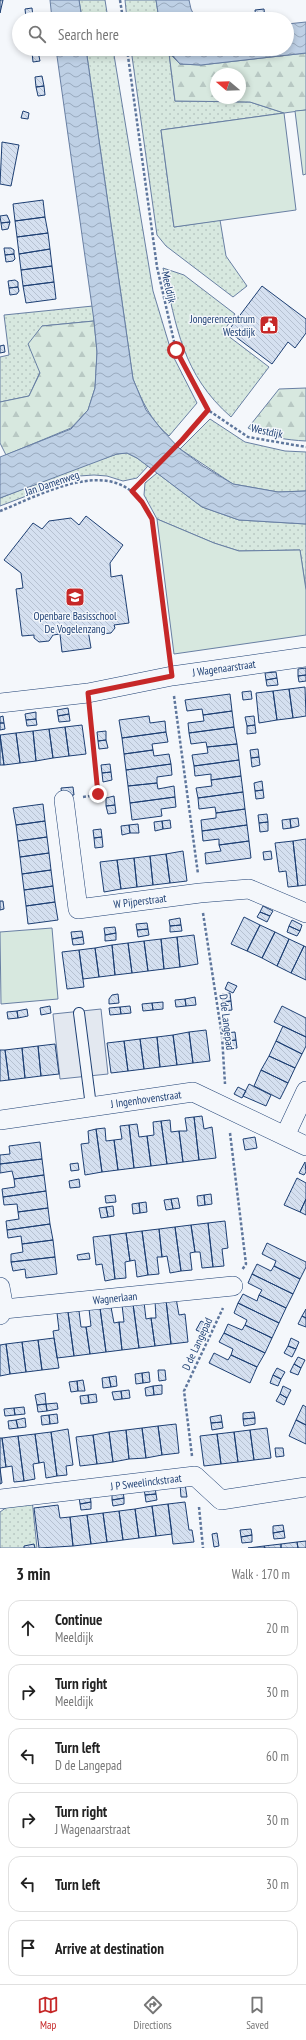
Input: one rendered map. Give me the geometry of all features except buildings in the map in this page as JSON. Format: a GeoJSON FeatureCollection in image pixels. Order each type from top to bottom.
{"type":"FeatureCollection","features":[{"type":"Feature","properties":{"kind":"street","name":"J Wagenaarstraat"},"geometry":{"type":"LineString","coordinates":[[0,703],[88,693],[172,676],[306,657]]}},
{"type":"Feature","properties":{"kind":"street","name":"W Pijperstraat"},"geometry":{"type":"LineString","coordinates":[[64,800],[78,909],[200,893],[249,889],[306,913]]}},
{"type":"Feature","properties":{"kind":"street"},"geometry":{"type":"LineString","coordinates":[[285,1136],[306,1091]]}},
{"type":"Feature","properties":{"kind":"street","name":"J Ingenhovenstraat"},"geometry":{"type":"LineString","coordinates":[[0,1120],[193,1092],[306,1146]]}},
{"type":"Feature","properties":{"kind":"street","name":"Wagnerlaan"},"geometry":{"type":"LineString","coordinates":[[2,1312],[233,1286]]}},
{"type":"Feature","properties":{"kind":"street"},"geometry":{"type":"LineString","coordinates":[[0,1287],[2,1312]]}},
{"type":"Feature","properties":{"kind":"street","name":"J P Sweelinckstraat"},"geometry":{"type":"LineString","coordinates":[[0,1499],[195,1476],[221,1500],[306,1486]]}},
{"type":"Feature","properties":{"kind":"lane"},"geometry":{"type":"LineString","coordinates":[[79,1013],[91,1106]]}},
{"type":"Feature","properties":{"kind":"path"},"geometry":{"type":"LineString","coordinates":[[120,0],[122,12]]}},
{"type":"Feature","properties":{"kind":"path","name":"Meeldijk"},"geometry":{"type":"LineString","coordinates":[[128,56],[157,267],[176,350],[208,410]]}},
{"type":"Feature","properties":{"kind":"path"},"geometry":{"type":"LineString","coordinates":[[132,491],[182,440],[208,410]]}},
{"type":"Feature","properties":{"kind":"path","name":"Westdijk"},"geometry":{"type":"LineString","coordinates":[[208,410],[248,437],[306,447]]}},
{"type":"Feature","properties":{"kind":"path","name":"Jan Damenweg"},"geometry":{"type":"LineString","coordinates":[[0,510],[71,484],[90,479],[104,480],[119,484],[132,491]]}},
{"type":"Feature","properties":{"kind":"path","name":"D de Langepad"},"geometry":{"type":"LineString","coordinates":[[132,491],[142,502],[152,519],[200,893],[222,1036],[226,1107],[246,1264],[233,1286],[184,1391],[204,1548]]}},
{"type":"Feature","properties":{"kind":"path"},"geometry":{"type":"LineString","coordinates":[[64,800],[98,794],[88,693]]}},
{"type":"Feature","properties":{"kind":"green space"},"geometry":{"type":"Polygon","coordinates":[[[79,0],[105,0],[107,12],[81,12],[79,0]]]}},
{"type":"Feature","properties":{"kind":"green space"},"geometry":{"type":"Polygon","coordinates":[[[125,0],[156,0],[158,12],[126,12],[125,0]]]}},
{"type":"Feature","properties":{"kind":"green space"},"geometry":{"type":"Polygon","coordinates":[[[306,53],[306,110],[284,113],[246,102],[246,68],[210,68],[210,101],[175,101],[169,56],[172,56],[180,64],[201,65],[280,56],[294,56],[294,54],[306,53]]]}},
{"type":"Feature","properties":{"kind":"green space"},"geometry":{"type":"Polygon","coordinates":[[[87,56],[114,56],[153,291],[172,354],[197,403],[169,436],[152,417],[133,379],[87,56]]]}},
{"type":"Feature","properties":{"kind":"green space"},"geometry":{"type":"Polygon","coordinates":[[[132,56],[169,56],[175,101],[210,101],[210,104],[246,104],[246,102],[250,102],[284,113],[161,130],[174,227],[220,220],[226,256],[247,286],[233,297],[166,246],[157,235],[132,56]]]}},
{"type":"Feature","properties":{"kind":"green space"},"geometry":{"type":"Polygon","coordinates":[[[306,110],[306,174],[303,175],[295,111],[306,110]]]}},
{"type":"Feature","properties":{"kind":"green space"},"geometry":{"type":"Polygon","coordinates":[[[284,113],[296,210],[174,227],[161,130],[284,113]]]}},
{"type":"Feature","properties":{"kind":"green space"},"geometry":{"type":"Polygon","coordinates":[[[163,268],[184,275],[235,314],[223,332],[269,367],[231,417],[215,401],[202,384],[192,367],[178,330],[163,268]]]}},
{"type":"Feature","properties":{"kind":"green space"},"geometry":{"type":"Polygon","coordinates":[[[93,306],[94,321],[42,326],[40,372],[29,396],[0,402],[0,357],[9,355],[4,315],[93,306]]]}},
{"type":"Feature","properties":{"kind":"green space"},"geometry":{"type":"Polygon","coordinates":[[[94,321],[97,352],[95,388],[88,410],[71,428],[6,455],[0,443],[0,402],[29,396],[40,373],[28,344],[42,326],[94,321]]]}},
{"type":"Feature","properties":{"kind":"green space"},"geometry":{"type":"Polygon","coordinates":[[[306,388],[306,441],[277,438],[248,428],[279,389],[306,388]]]}},
{"type":"Feature","properties":{"kind":"green space"},"geometry":{"type":"Polygon","coordinates":[[[210,419],[245,442],[285,451],[306,452],[306,491],[278,492],[233,484],[180,449],[210,419]]]}},
{"type":"Feature","properties":{"kind":"green space"},"geometry":{"type":"Polygon","coordinates":[[[127,453],[148,466],[137,478],[123,481],[107,476],[79,476],[0,506],[0,498],[95,461],[117,454],[127,453]]]}},
{"type":"Feature","properties":{"kind":"green space"},"geometry":{"type":"Polygon","coordinates":[[[157,473],[202,507],[239,520],[306,524],[306,590],[300,550],[239,551],[214,543],[157,519],[144,495],[145,483],[157,473]]]}},
{"type":"Feature","properties":{"kind":"green space"},"geometry":{"type":"Polygon","coordinates":[[[157,519],[214,543],[239,551],[300,550],[306,590],[306,635],[174,654],[157,519]]]}},
{"type":"Feature","properties":{"kind":"green space"},"geometry":{"type":"Polygon","coordinates":[[[52,928],[58,999],[1,1004],[0,932],[52,928]]]}},
{"type":"Feature","properties":{"kind":"green space"},"geometry":{"type":"Polygon","coordinates":[[[32,1499],[37,1548],[0,1548],[0,1512],[14,1502],[32,1499]]]}},
{"type":"Feature","properties":{"kind":"shaded area"},"geometry":{"type":"Polygon","coordinates":[[[101,1009],[108,1074],[60,1079],[53,1014],[101,1009]]]}},
{"type":"Feature","properties":{"kind":"water"},"geometry":{"type":"Polygon","coordinates":[[[50,0],[79,0],[81,12],[51,12],[50,0]]]}},
{"type":"Feature","properties":{"kind":"water"},"geometry":{"type":"Polygon","coordinates":[[[156,0],[189,0],[192,12],[158,12],[156,0]]]}},
{"type":"Feature","properties":{"kind":"water"},"geometry":{"type":"Polygon","coordinates":[[[306,22],[306,53],[294,54],[294,23],[306,22]]]}},
{"type":"Feature","properties":{"kind":"water"},"geometry":{"type":"Polygon","coordinates":[[[57,56],[87,56],[133,379],[146,410],[180,449],[203,466],[233,484],[278,492],[306,491],[306,524],[239,520],[202,507],[137,458],[127,453],[117,454],[0,498],[0,457],[71,429],[88,410],[95,388],[97,352],[57,56]]]}},
{"type":"Feature","properties":{"kind":"water"},"geometry":{"type":"Polygon","coordinates":[[[173,56],[280,56],[201,65],[180,64],[173,56]]]}},
{"type":"Feature","properties":{"kind":"place","name":"Jongerencentrum Westdijk"},"geometry":{"type":"Point","coordinates":[269,325]}},
{"type":"Feature","properties":{"kind":"place","name":"Openbare Basisschool De Vogelenzang"},"geometry":{"type":"Point","coordinates":[75,597]}},
{"type":"Feature","properties":{"kind":"route"},"geometry":{"type":"LineString","coordinates":[[98,794],[88,693],[172,676],[152,519],[142,502],[132,491],[182,440],[208,410],[176,350]]}}]}
